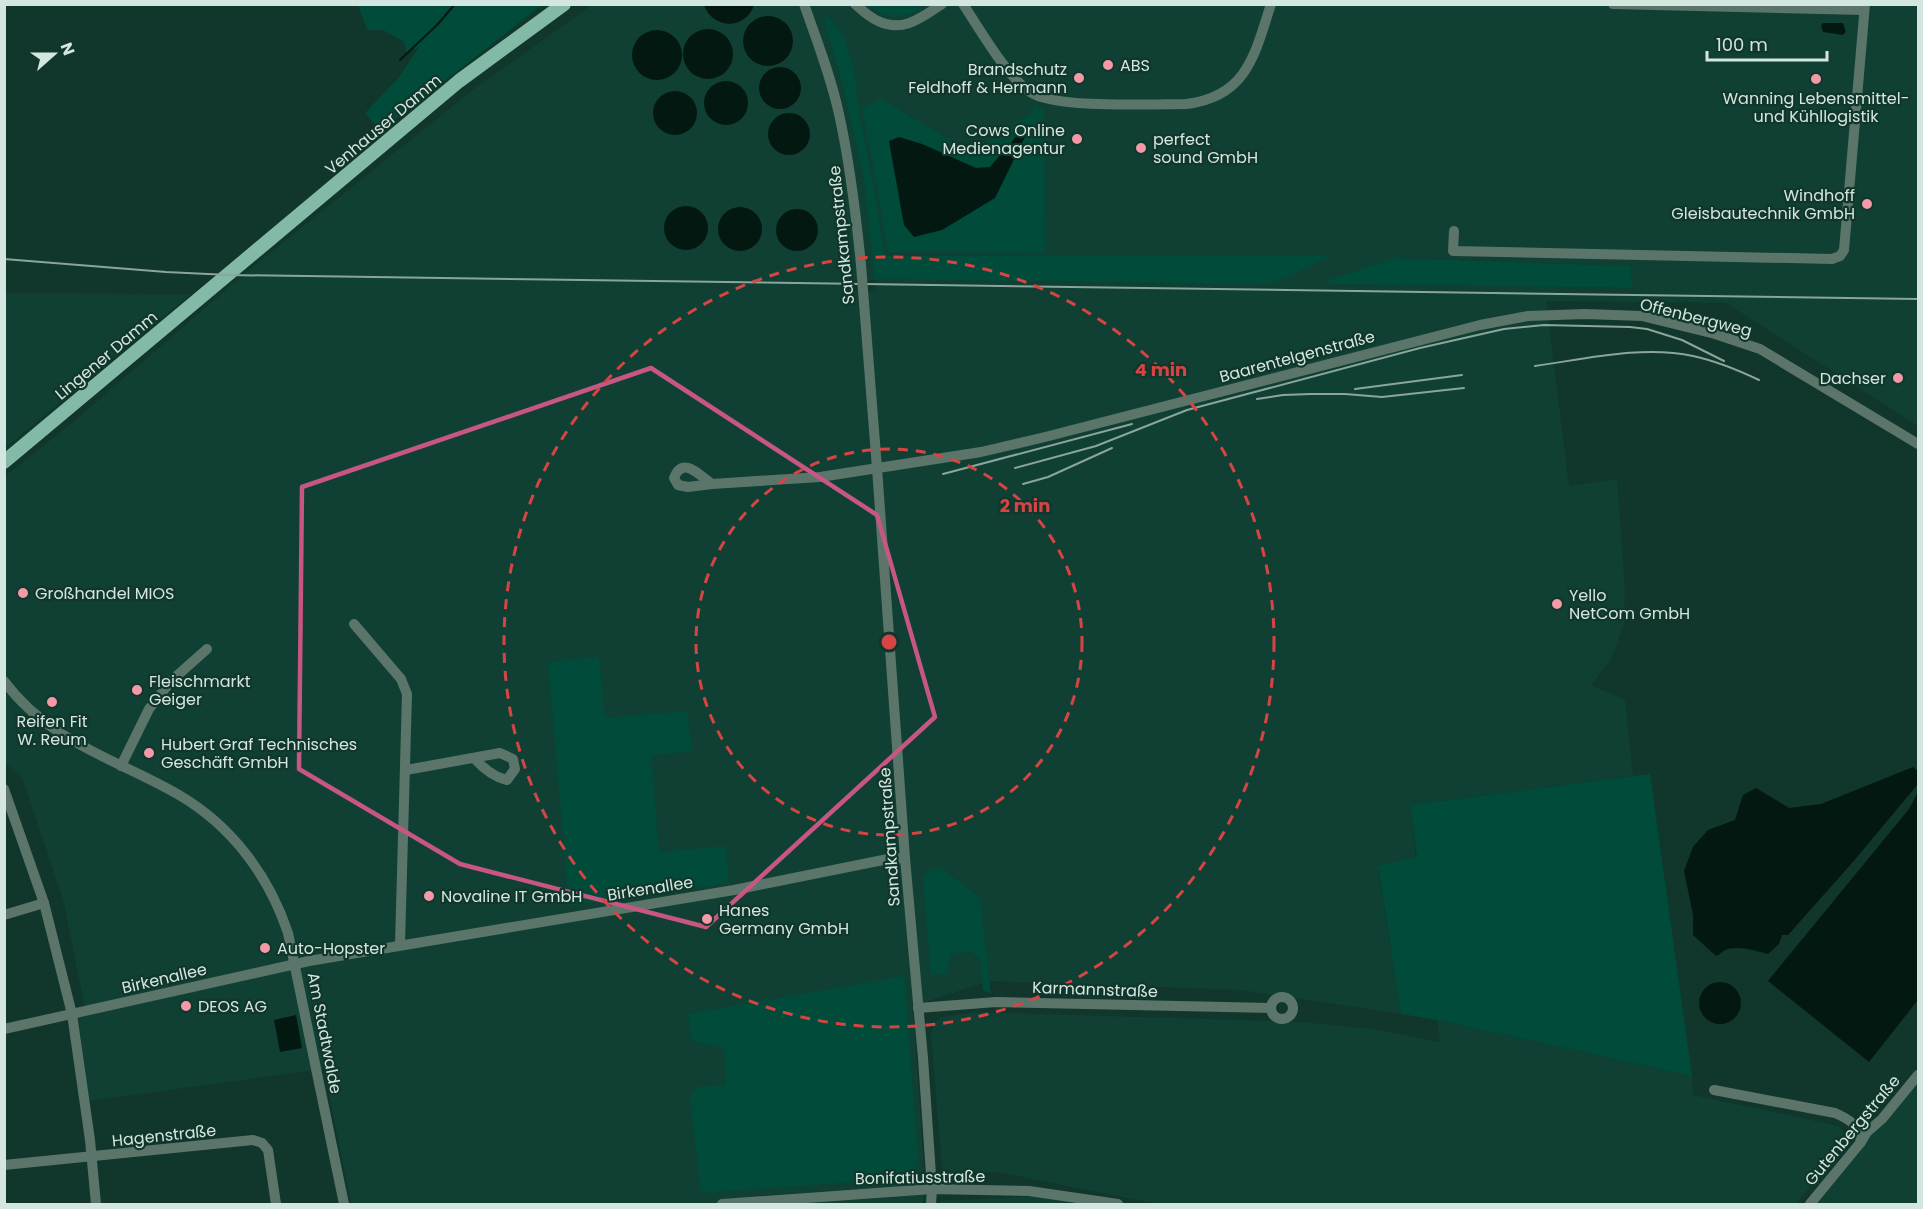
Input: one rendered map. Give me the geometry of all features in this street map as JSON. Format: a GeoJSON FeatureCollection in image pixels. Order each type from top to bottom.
{"type":"FeatureCollection","features":[{"type":"Feature","properties":{"kind":"main road","name":"Venhauser Damm"},"geometry":{"type":"LineString","coordinates":[[229,275],[459,81],[564,4]]}},
{"type":"Feature","properties":{"kind":"main road","name":"Lingener Damm"},"geometry":{"type":"LineString","coordinates":[[4,462],[229,275]]}},
{"type":"Feature","properties":{"kind":"street","name":"Sandkampstraße"},"geometry":{"type":"LineString","coordinates":[[804,4],[839,113],[853,191],[861,265],[878,468],[904,858],[932,1189],[931,1204]]}},
{"type":"Feature","properties":{"kind":"street"},"geometry":{"type":"LineString","coordinates":[[855,4],[877,21],[892,26],[915,23],[942,4]]}},
{"type":"Feature","properties":{"kind":"street"},"geometry":{"type":"LineString","coordinates":[[963,4],[1010,72],[1022,86],[1033,94],[1063,102],[1186,104],[1221,94],[1235,84],[1253,58],[1271,4]]}},
{"type":"Feature","properties":{"kind":"street"},"geometry":{"type":"LineString","coordinates":[[1454,231],[1453,251],[1832,259],[1840,256],[1844,250],[1864,7],[1613,4]]}},
{"type":"Feature","properties":{"kind":"street","name":"Baarentelgenstraße"},"geometry":{"type":"LineString","coordinates":[[878,468],[981,452],[1034,440],[1480,325],[1528,316],[1585,314]]}},
{"type":"Feature","properties":{"kind":"street","name":"Offenbergweg"},"geometry":{"type":"LineString","coordinates":[[1585,314],[1642,316],[1714,334],[1760,349],[1918,444]]}},
{"type":"Feature","properties":{"kind":"street"},"geometry":{"type":"LineString","coordinates":[[712,484],[819,477],[878,468]]}},
{"type":"Feature","properties":{"kind":"street"},"geometry":{"type":"LineString","coordinates":[[354,624],[401,679],[407,694],[400,945]]}},
{"type":"Feature","properties":{"kind":"street"},"geometry":{"type":"LineString","coordinates":[[121,766],[149,709],[171,681],[207,649]]}},
{"type":"Feature","properties":{"kind":"street","name":"Am Stadtwalde"},"geometry":{"type":"LineString","coordinates":[[4,681],[27,707],[55,731],[81,747],[179,795],[201,810],[221,826],[249,857],[263,877],[281,913],[296,964],[344,1204]]}},
{"type":"Feature","properties":{"kind":"street"},"geometry":{"type":"LineString","coordinates":[[406,770],[474,758]]}},
{"type":"Feature","properties":{"kind":"street"},"geometry":{"type":"LineString","coordinates":[[4,789],[44,903],[72,1014],[92,1157],[96,1204]]}},
{"type":"Feature","properties":{"kind":"street"},"geometry":{"type":"LineString","coordinates":[[4,828],[16,824]]}},
{"type":"Feature","properties":{"kind":"street","name":"Birkenallee"},"geometry":{"type":"LineString","coordinates":[[4,1029],[296,964],[722,892],[888,859],[904,858]]}},
{"type":"Feature","properties":{"kind":"street"},"geometry":{"type":"LineString","coordinates":[[4,915],[44,903]]}},
{"type":"Feature","properties":{"kind":"street","name":"Karmannstraße"},"geometry":{"type":"LineString","coordinates":[[918,1008],[996,1002],[1271,1008]]}},
{"type":"Feature","properties":{"kind":"street","name":"Gutenbergstraße"},"geometry":{"type":"LineString","coordinates":[[1810,1204],[1867,1132],[1882,1119],[1918,1075]]}},
{"type":"Feature","properties":{"kind":"street"},"geometry":{"type":"LineString","coordinates":[[1714,1090],[1835,1113],[1849,1119],[1859,1131],[1861,1142]]}},
{"type":"Feature","properties":{"kind":"street","name":"Hagenstraße"},"geometry":{"type":"LineString","coordinates":[[4,1165],[253,1140],[262,1143],[268,1150],[276,1204]]}},
{"type":"Feature","properties":{"kind":"street","name":"Bonifatiusstraße"},"geometry":{"type":"LineString","coordinates":[[722,1204],[932,1189],[1029,1191],[1118,1204]]}},
{"type":"Feature","properties":{"kind":"highlighted area"},"geometry":{"type":"Polygon","coordinates":[[[651,368],[877,515],[935,717],[706,927],[460,864],[299,769],[302,487],[651,368]]]}},
{"type":"Feature","properties":{"kind":"shaded area"},"geometry":{"type":"Polygon","coordinates":[[[358,5],[542,5],[380,131],[365,113],[399,77],[419,47],[406,52],[404,42],[383,30],[367,30],[358,5]]]}},
{"type":"Feature","properties":{"kind":"shaded area"},"geometry":{"type":"Polygon","coordinates":[[[592,5],[1918,5],[1918,426],[1726,303],[1546,301],[1569,486],[1617,479],[1625,590],[1624,624],[1612,657],[1591,685],[1625,700],[1633,776],[1410,805],[1416,857],[1378,870],[1401,1014],[1241,990],[989,981],[913,1006],[924,1169],[923,1204],[351,1204],[324,1069],[89,1101],[78,1016],[86,1013],[63,899],[22,777],[5,763],[5,476],[73,422],[250,269],[470,92],[592,5]],[[824,19],[843,87],[864,181],[876,279],[1329,256],[885,256],[859,110],[854,68],[824,19]],[[1394,258],[1327,280],[1329,284],[1633,288],[1630,266],[1394,258]],[[849,280],[850,291],[876,291],[875,280],[849,280]]]}},
{"type":"Feature","properties":{"kind":"shaded area"},"geometry":{"type":"Polygon","coordinates":[[[867,5],[917,5],[922,10],[907,15],[887,16],[867,5]]]}},
{"type":"Feature","properties":{"kind":"shaded area"},"geometry":{"type":"Polygon","coordinates":[[[826,15],[844,37],[854,68],[859,110],[885,256],[1331,256],[1272,284],[875,279],[864,181],[843,87],[824,19],[826,15]]]}},
{"type":"Feature","properties":{"kind":"shaded area"},"geometry":{"type":"Polygon","coordinates":[[[881,99],[971,153],[1031,113],[1035,105],[1044,109],[1045,253],[888,252],[862,109],[881,99]],[[899,137],[942,230],[1003,153],[990,167],[976,168],[922,144],[899,137]]]}},
{"type":"Feature","properties":{"kind":"shaded area"},"geometry":{"type":"Polygon","coordinates":[[[1394,258],[1630,266],[1633,288],[1329,284],[1327,280],[1394,258]]]}},
{"type":"Feature","properties":{"kind":"shaded area"},"geometry":{"type":"Polygon","coordinates":[[[5,293],[191,294],[5,448],[5,293]]]}},
{"type":"Feature","properties":{"kind":"shaded area"},"geometry":{"type":"Polygon","coordinates":[[[599,657],[605,718],[687,711],[692,751],[651,756],[659,852],[726,846],[729,883],[569,906],[548,662],[599,657]]]}},
{"type":"Feature","properties":{"kind":"shaded area"},"geometry":{"type":"Polygon","coordinates":[[[1650,774],[1692,1076],[1401,1014],[1378,866],[1417,857],[1410,805],[1650,774]]]}},
{"type":"Feature","properties":{"kind":"shaded area"},"geometry":{"type":"Polygon","coordinates":[[[940,867],[980,898],[991,994],[983,990],[981,961],[971,951],[950,954],[947,976],[942,973],[931,976],[923,879],[928,871],[940,867]]]}},
{"type":"Feature","properties":{"kind":"shaded area"},"geometry":{"type":"Polygon","coordinates":[[[904,976],[918,1159],[915,1168],[898,1179],[701,1193],[690,1098],[697,1087],[726,1085],[724,1047],[692,1041],[688,1014],[904,976]]]}},
{"type":"Feature","properties":{"kind":"shaded area"},"geometry":{"type":"Polygon","coordinates":[[[976,1012],[1304,1022],[1379,1030],[1440,1042],[1437,1020],[1692,1076],[1693,1095],[1839,1126],[1846,1135],[1846,1142],[1796,1204],[1157,1204],[997,1172],[947,1174],[942,1167],[931,1035],[933,1026],[941,1017],[976,1012]]]}},
{"type":"Feature","properties":{"kind":"shaded area"},"geometry":{"type":"Polygon","coordinates":[[[1918,1067],[1918,1204],[1816,1204],[1858,1154],[1918,1067]]]}},
{"type":"Feature","properties":{"kind":"shaded area"},"geometry":{"type":"Polygon","coordinates":[[[1035,1196],[1075,1204],[939,1204],[940,1201],[1035,1196]]]}},
{"type":"Feature","properties":{"kind":"water"},"geometry":{"type":"Polygon","coordinates":[[[704,4],[754,5],[744,19],[729,24],[714,19],[704,4]]]}},
{"type":"Feature","properties":{"kind":"water"},"geometry":{"type":"Polygon","coordinates":[[[763,16],[773,16],[786,23],[793,36],[793,46],[786,59],[773,66],[763,66],[754,62],[747,55],[743,46],[743,36],[747,27],[754,20],[763,16]]]}},
{"type":"Feature","properties":{"kind":"water"},"geometry":{"type":"Polygon","coordinates":[[[1823,23],[1843,23],[1846,32],[1843,35],[1823,32],[1821,26],[1823,23]]]}},
{"type":"Feature","properties":{"kind":"water"},"geometry":{"type":"Polygon","coordinates":[[[703,29],[713,29],[726,36],[733,49],[733,59],[726,72],[713,79],[703,79],[694,75],[687,68],[683,59],[683,49],[687,40],[694,33],[703,29]]]}},
{"type":"Feature","properties":{"kind":"water"},"geometry":{"type":"Polygon","coordinates":[[[657,30],[675,37],[682,55],[675,73],[657,80],[639,73],[632,55],[639,37],[657,30]]]}},
{"type":"Feature","properties":{"kind":"water"},"geometry":{"type":"Polygon","coordinates":[[[780,67],[795,73],[801,88],[795,103],[780,109],[765,103],[759,88],[765,73],[780,67]]]}},
{"type":"Feature","properties":{"kind":"water"},"geometry":{"type":"Polygon","coordinates":[[[726,81],[741,88],[748,103],[741,118],[726,125],[711,118],[704,103],[711,88],[726,81]]]}},
{"type":"Feature","properties":{"kind":"water"},"geometry":{"type":"Polygon","coordinates":[[[675,91],[690,98],[697,113],[690,128],[675,135],[660,128],[653,113],[660,98],[675,91]]]}},
{"type":"Feature","properties":{"kind":"water"},"geometry":{"type":"Polygon","coordinates":[[[789,113],[804,119],[810,134],[804,149],[789,155],[774,149],[768,134],[774,119],[789,113]]]}},
{"type":"Feature","properties":{"kind":"water"},"geometry":{"type":"Polygon","coordinates":[[[1019,133],[1025,137],[995,198],[942,230],[914,237],[904,225],[889,141],[899,137],[922,144],[976,168],[990,167],[1019,133]]]}},
{"type":"Feature","properties":{"kind":"water"},"geometry":{"type":"Polygon","coordinates":[[[686,206],[701,213],[708,228],[701,243],[686,250],[671,243],[664,228],[671,213],[686,206]]]}},
{"type":"Feature","properties":{"kind":"water"},"geometry":{"type":"Polygon","coordinates":[[[740,207],[755,214],[762,229],[755,244],[740,251],[725,244],[718,229],[725,214],[740,207]]]}},
{"type":"Feature","properties":{"kind":"water"},"geometry":{"type":"Polygon","coordinates":[[[797,209],[812,215],[818,230],[812,245],[797,251],[782,245],[776,230],[782,215],[797,209]]]}},
{"type":"Feature","properties":{"kind":"water"},"geometry":{"type":"Polygon","coordinates":[[[1913,767],[1918,771],[1918,784],[1852,863],[1788,935],[1782,935],[1779,944],[1768,954],[1733,948],[1716,956],[1693,935],[1693,915],[1684,871],[1693,847],[1708,830],[1735,820],[1743,795],[1756,788],[1789,808],[1821,804],[1913,767]]]}},
{"type":"Feature","properties":{"kind":"water"},"geometry":{"type":"Polygon","coordinates":[[[1918,792],[1918,1000],[1869,1062],[1768,981],[1909,809],[1918,792]]]}},
{"type":"Feature","properties":{"kind":"water"},"geometry":{"type":"Polygon","coordinates":[[[1720,982],[1728,983],[1735,988],[1740,995],[1740,1011],[1735,1018],[1728,1023],[1720,1024],[1712,1023],[1705,1018],[1700,1011],[1699,1003],[1700,995],[1705,988],[1712,983],[1720,982]]]}},
{"type":"Feature","properties":{"kind":"water"},"geometry":{"type":"Polygon","coordinates":[[[296,1015],[302,1048],[280,1052],[274,1020],[296,1015]]]}},
{"type":"Feature","properties":{"kind":"waterway"},"geometry":{"type":"LineString","coordinates":[[400,60],[438,24],[455,4]]}},
{"type":"Feature","properties":{"kind":"railway"},"geometry":{"type":"LineString","coordinates":[[4,259],[229,275],[1918,299]]}},
{"type":"Feature","properties":{"kind":"railway"},"geometry":{"type":"LineString","coordinates":[[1015,468],[1096,446],[1187,410],[1420,348],[1504,329],[1544,325],[1647,329],[1682,340],[1724,361]]}},
{"type":"Feature","properties":{"kind":"railway"},"geometry":{"type":"LineString","coordinates":[[1535,366],[1634,352],[1674,353],[1710,360],[1759,380]]}},
{"type":"Feature","properties":{"kind":"railway"},"geometry":{"type":"LineString","coordinates":[[1355,389],[1462,375]]}},
{"type":"Feature","properties":{"kind":"railway"},"geometry":{"type":"LineString","coordinates":[[1257,399],[1311,394],[1382,397],[1464,388]]}},
{"type":"Feature","properties":{"kind":"railway"},"geometry":{"type":"LineString","coordinates":[[943,474],[1132,424]]}},
{"type":"Feature","properties":{"kind":"railway"},"geometry":{"type":"LineString","coordinates":[[1023,484],[1048,477],[1112,448]]}},
{"type":"Feature","properties":{"kind":"place","name":"ABS"},"geometry":{"type":"Point","coordinates":[1108,65]}},
{"type":"Feature","properties":{"kind":"place","name":"Brandschutz Feldhoff & Hermann"},"geometry":{"type":"Point","coordinates":[1079,78]}},
{"type":"Feature","properties":{"kind":"place","name":"Wanning Lebensmittel- und Kühllogistik"},"geometry":{"type":"Point","coordinates":[1816,79]}},
{"type":"Feature","properties":{"kind":"place","name":"Cows Online Medienagentur"},"geometry":{"type":"Point","coordinates":[1077,139]}},
{"type":"Feature","properties":{"kind":"place","name":"perfect sound GmbH"},"geometry":{"type":"Point","coordinates":[1141,148]}},
{"type":"Feature","properties":{"kind":"place","name":"Windhoff Gleisbautechnik GmbH"},"geometry":{"type":"Point","coordinates":[1867,204]}},
{"type":"Feature","properties":{"kind":"place","name":"Dachser"},"geometry":{"type":"Point","coordinates":[1898,378]}},
{"type":"Feature","properties":{"kind":"place","name":"Großhandel MIOS"},"geometry":{"type":"Point","coordinates":[23,593]}},
{"type":"Feature","properties":{"kind":"place","name":"Yello NetCom GmbH"},"geometry":{"type":"Point","coordinates":[1557,604]}},
{"type":"Feature","properties":{"kind":"place","name":"Fleischmarkt Geiger"},"geometry":{"type":"Point","coordinates":[137,690]}},
{"type":"Feature","properties":{"kind":"place","name":"Reifen Fit W. Reum"},"geometry":{"type":"Point","coordinates":[52,702]}},
{"type":"Feature","properties":{"kind":"place","name":"Hubert Graf Technisches Geschäft GmbH"},"geometry":{"type":"Point","coordinates":[149,753]}},
{"type":"Feature","properties":{"kind":"place","name":"Novaline IT GmbH"},"geometry":{"type":"Point","coordinates":[429,896]}},
{"type":"Feature","properties":{"kind":"place","name":"Hanes Germany GmbH"},"geometry":{"type":"Point","coordinates":[707,919]}},
{"type":"Feature","properties":{"kind":"place","name":"Auto-Hopster"},"geometry":{"type":"Point","coordinates":[265,948]}},
{"type":"Feature","properties":{"kind":"place","name":"DEOS AG"},"geometry":{"type":"Point","coordinates":[186,1006]}}]}
